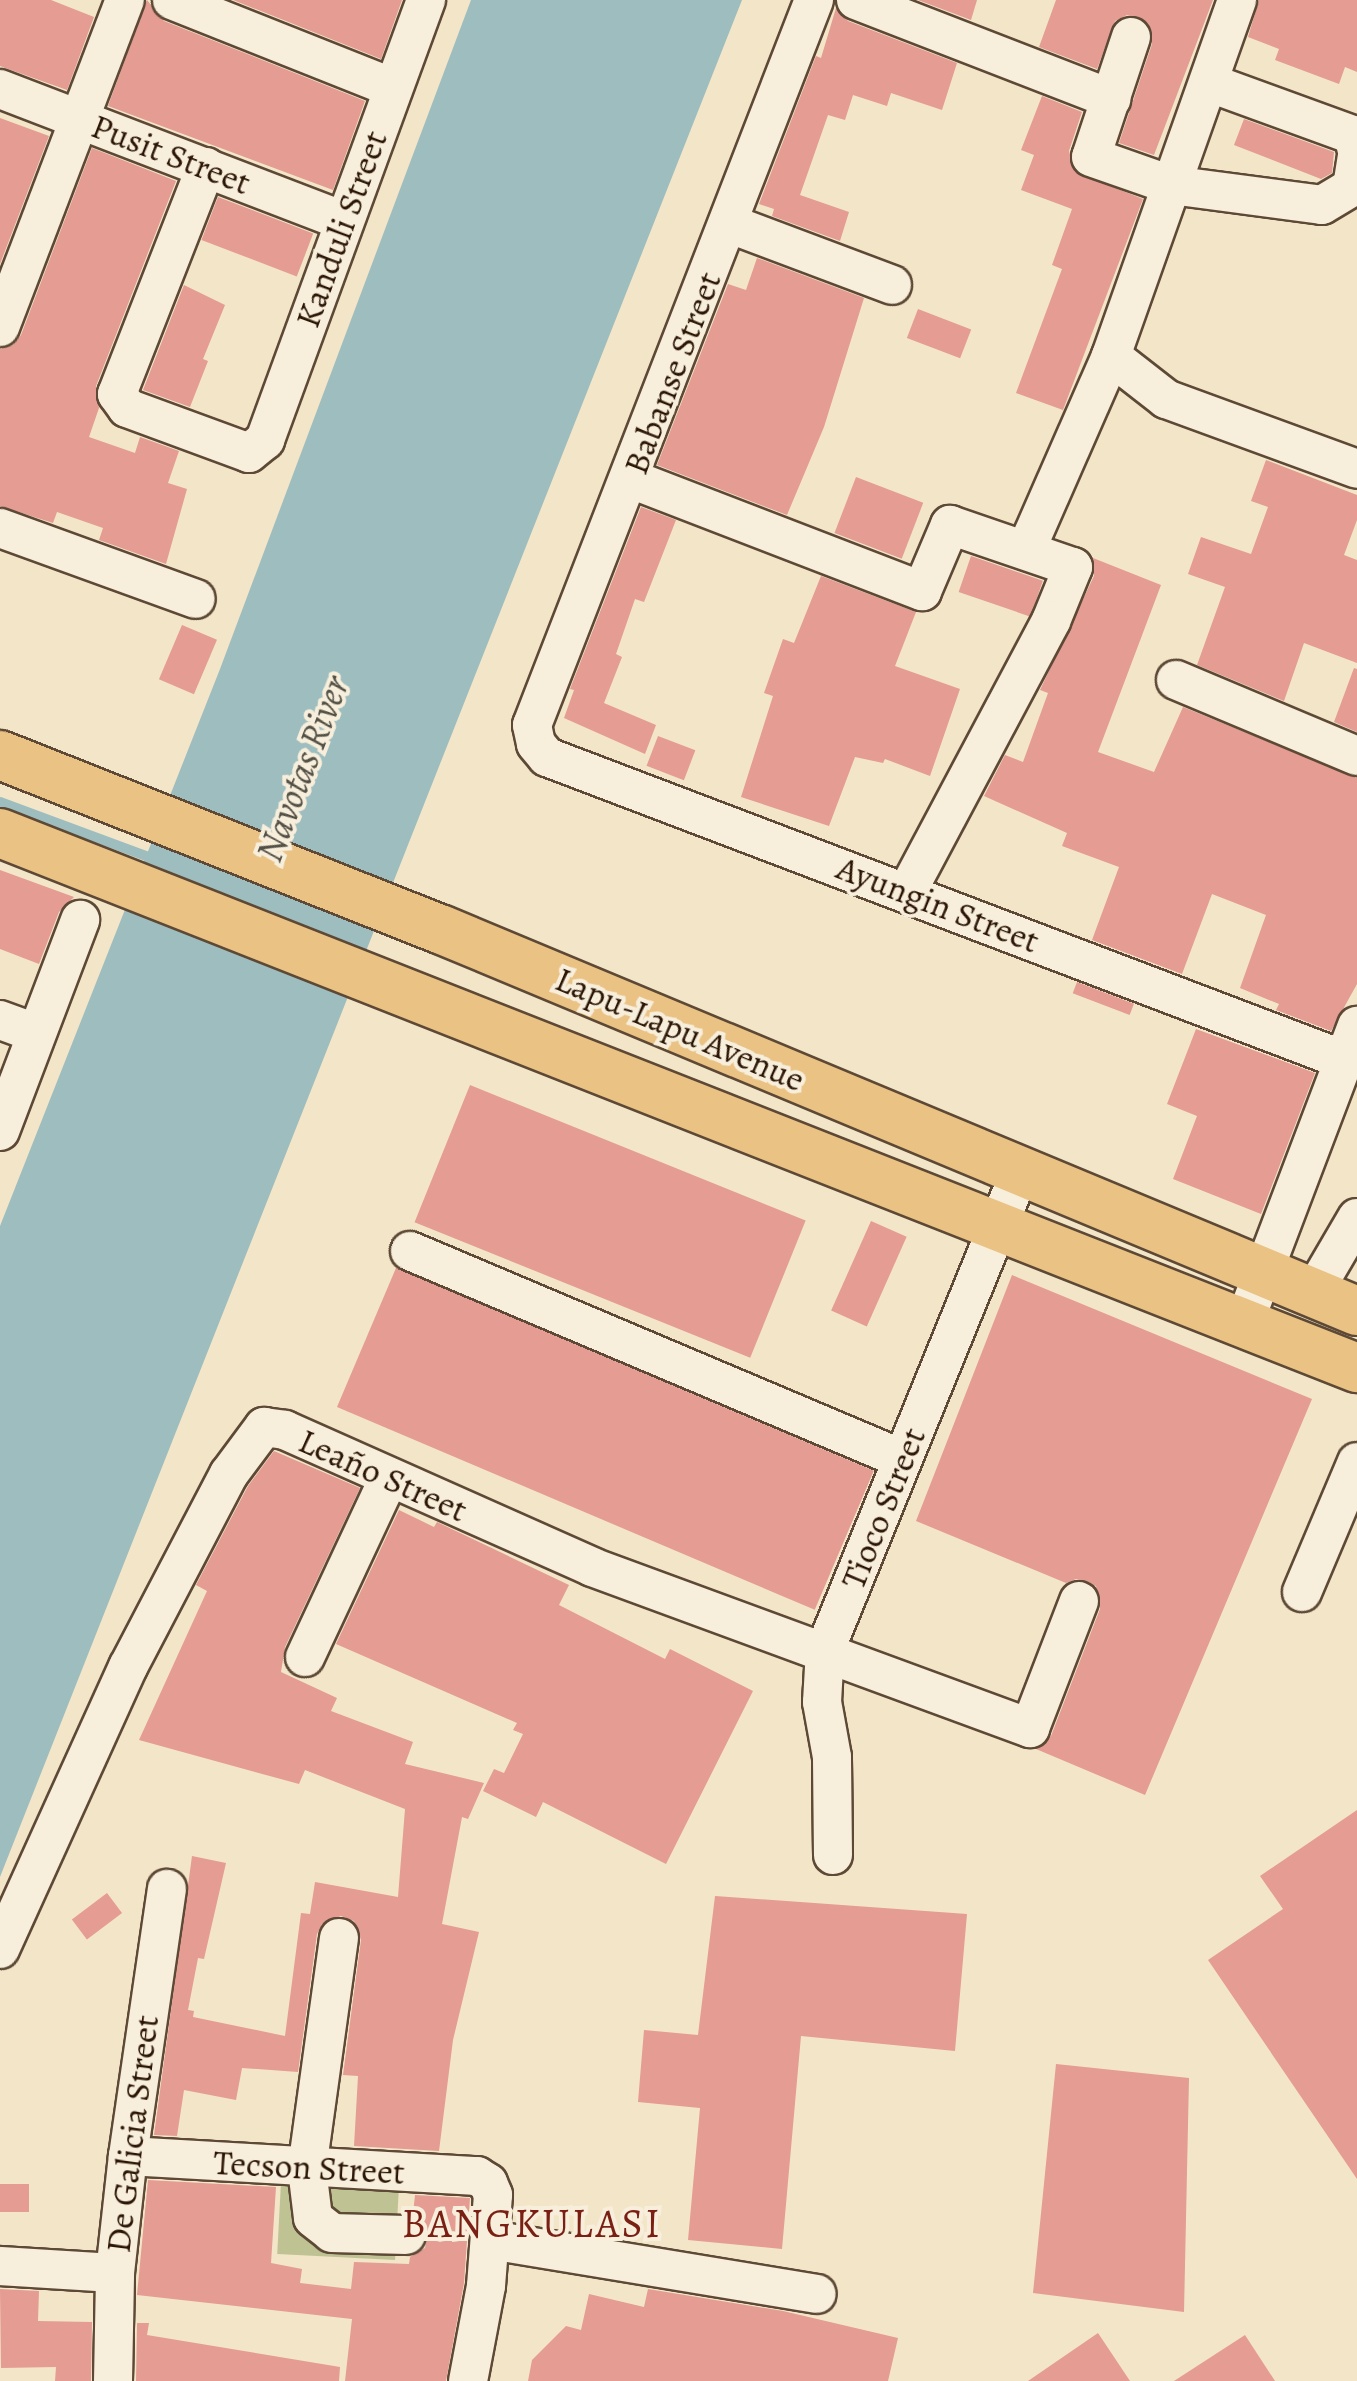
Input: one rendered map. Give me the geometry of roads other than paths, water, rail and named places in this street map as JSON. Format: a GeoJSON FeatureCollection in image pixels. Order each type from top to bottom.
{"type":"FeatureCollection","features":[{"type":"Feature","properties":{"kind":"main road","name":"Lapu-Lapu Avenue"},"geometry":{"type":"LineString","coordinates":[[0,755],[426,924],[1357,1311]]}},
{"type":"Feature","properties":{"kind":"main road","name":"Lapu-Lapu Avenue"},"geometry":{"type":"LineString","coordinates":[[0,833],[1357,1368]]}},
{"type":"Feature","properties":{"kind":"street"},"geometry":{"type":"LineString","coordinates":[[0,327],[125,0]]}},
{"type":"Feature","properties":{"kind":"street"},"geometry":{"type":"LineString","coordinates":[[172,0],[393,88]]}},
{"type":"Feature","properties":{"kind":"street","name":"Kanduli Street"},"geometry":{"type":"LineString","coordinates":[[206,167],[118,394],[127,408],[249,453],[265,440],[342,220],[426,0]]}},
{"type":"Feature","properties":{"kind":"street","name":"Babanse Street"},"geometry":{"type":"LineString","coordinates":[[536,744],[532,725],[631,479],[814,0]]}},
{"type":"Feature","properties":{"kind":"street"},"geometry":{"type":"LineString","coordinates":[[856,0],[1111,99]]}},
{"type":"Feature","properties":{"kind":"street"},"geometry":{"type":"LineString","coordinates":[[1026,550],[1111,356],[1237,0]]}},
{"type":"Feature","properties":{"kind":"street"},"geometry":{"type":"LineString","coordinates":[[1131,37],[1090,157],[1170,185],[1322,205],[1356,171],[1353,134],[1210,83]]}},
{"type":"Feature","properties":{"kind":"street","name":"Pusit Street"},"geometry":{"type":"LineString","coordinates":[[0,89],[342,220]]}},
{"type":"Feature","properties":{"kind":"street"},"geometry":{"type":"LineString","coordinates":[[730,224],[892,285]]}},
{"type":"Feature","properties":{"kind":"street"},"geometry":{"type":"LineString","coordinates":[[1111,356],[1166,399],[1357,469]]}},
{"type":"Feature","properties":{"kind":"street"},"geometry":{"type":"LineString","coordinates":[[631,479],[922,591],[950,525],[1073,567],[1051,621],[908,892]]}},
{"type":"Feature","properties":{"kind":"street"},"geometry":{"type":"LineString","coordinates":[[0,528],[196,599]]}},
{"type":"Feature","properties":{"kind":"street"},"geometry":{"type":"LineString","coordinates":[[1176,680],[1357,756]]}},
{"type":"Feature","properties":{"kind":"street","name":"Ayungin Street"},"geometry":{"type":"LineString","coordinates":[[536,744],[547,757],[908,892],[1350,1043]]}},
{"type":"Feature","properties":{"kind":"street"},"geometry":{"type":"LineString","coordinates":[[0,1131],[80,920]]}},
{"type":"Feature","properties":{"kind":"street"},"geometry":{"type":"LineString","coordinates":[[0,1020],[36,1033]]}},
{"type":"Feature","properties":{"kind":"street"},"geometry":{"type":"LineString","coordinates":[[1244,1323],[1350,1043]]}},
{"type":"Feature","properties":{"kind":"street","name":"Tioco Street"},"geometry":{"type":"LineString","coordinates":[[833,1855],[832,1757],[822,1702],[826,1650],[1020,1172]]}},
{"type":"Feature","properties":{"kind":"street"},"geometry":{"type":"LineString","coordinates":[[1314,1292],[1357,1218]]}},
{"type":"Feature","properties":{"kind":"street"},"geometry":{"type":"LineString","coordinates":[[410,1251],[902,1459]]}},
{"type":"Feature","properties":{"kind":"street","name":"Leaño Street"},"geometry":{"type":"LineString","coordinates":[[0,1949],[128,1667],[229,1474],[258,1430],[272,1426],[285,1430],[592,1567],[826,1650]]}},
{"type":"Feature","properties":{"kind":"street"},"geometry":{"type":"LineString","coordinates":[[1302,1592],[1357,1462]]}},
{"type":"Feature","properties":{"kind":"street"},"geometry":{"type":"LineString","coordinates":[[305,1657],[389,1478]]}},
{"type":"Feature","properties":{"kind":"street"},"geometry":{"type":"LineString","coordinates":[[826,1650],[1030,1728],[1079,1601]]}},
{"type":"Feature","properties":{"kind":"street","name":"De Galicia Street"},"geometry":{"type":"LineString","coordinates":[[112,2381],[115,2273],[128,2156],[167,1890]]}},
{"type":"Feature","properties":{"kind":"street"},"geometry":{"type":"LineString","coordinates":[[339,1938],[308,2170],[313,2218],[323,2230],[406,2235]]}},
{"type":"Feature","properties":{"kind":"street","name":"Tecson Street"},"geometry":{"type":"LineString","coordinates":[[128,2156],[308,2170],[477,2176],[488,2183],[493,2195],[491,2240]]}},
{"type":"Feature","properties":{"kind":"street"},"geometry":{"type":"LineString","coordinates":[[468,2381],[491,2240],[816,2294]]}},
{"type":"Feature","properties":{"kind":"street"},"geometry":{"type":"LineString","coordinates":[[0,2266],[115,2273]]}},
{"type":"Feature","properties":{"kind":"water","name":"Navotas River"},"geometry":{"type":"Polygon","coordinates":[[[471,0],[742,0],[0,1877],[0,1226],[220,669],[471,0]]]}},
{"type":"Feature","properties":{"kind":"waterway"},"geometry":{"type":"LineString","coordinates":[[0,802],[154,859]]}},
{"type":"Feature","properties":{"kind":"district","name":"BANGKULASI"},"geometry":{"type":"Point","coordinates":[532,2224]}}]}
